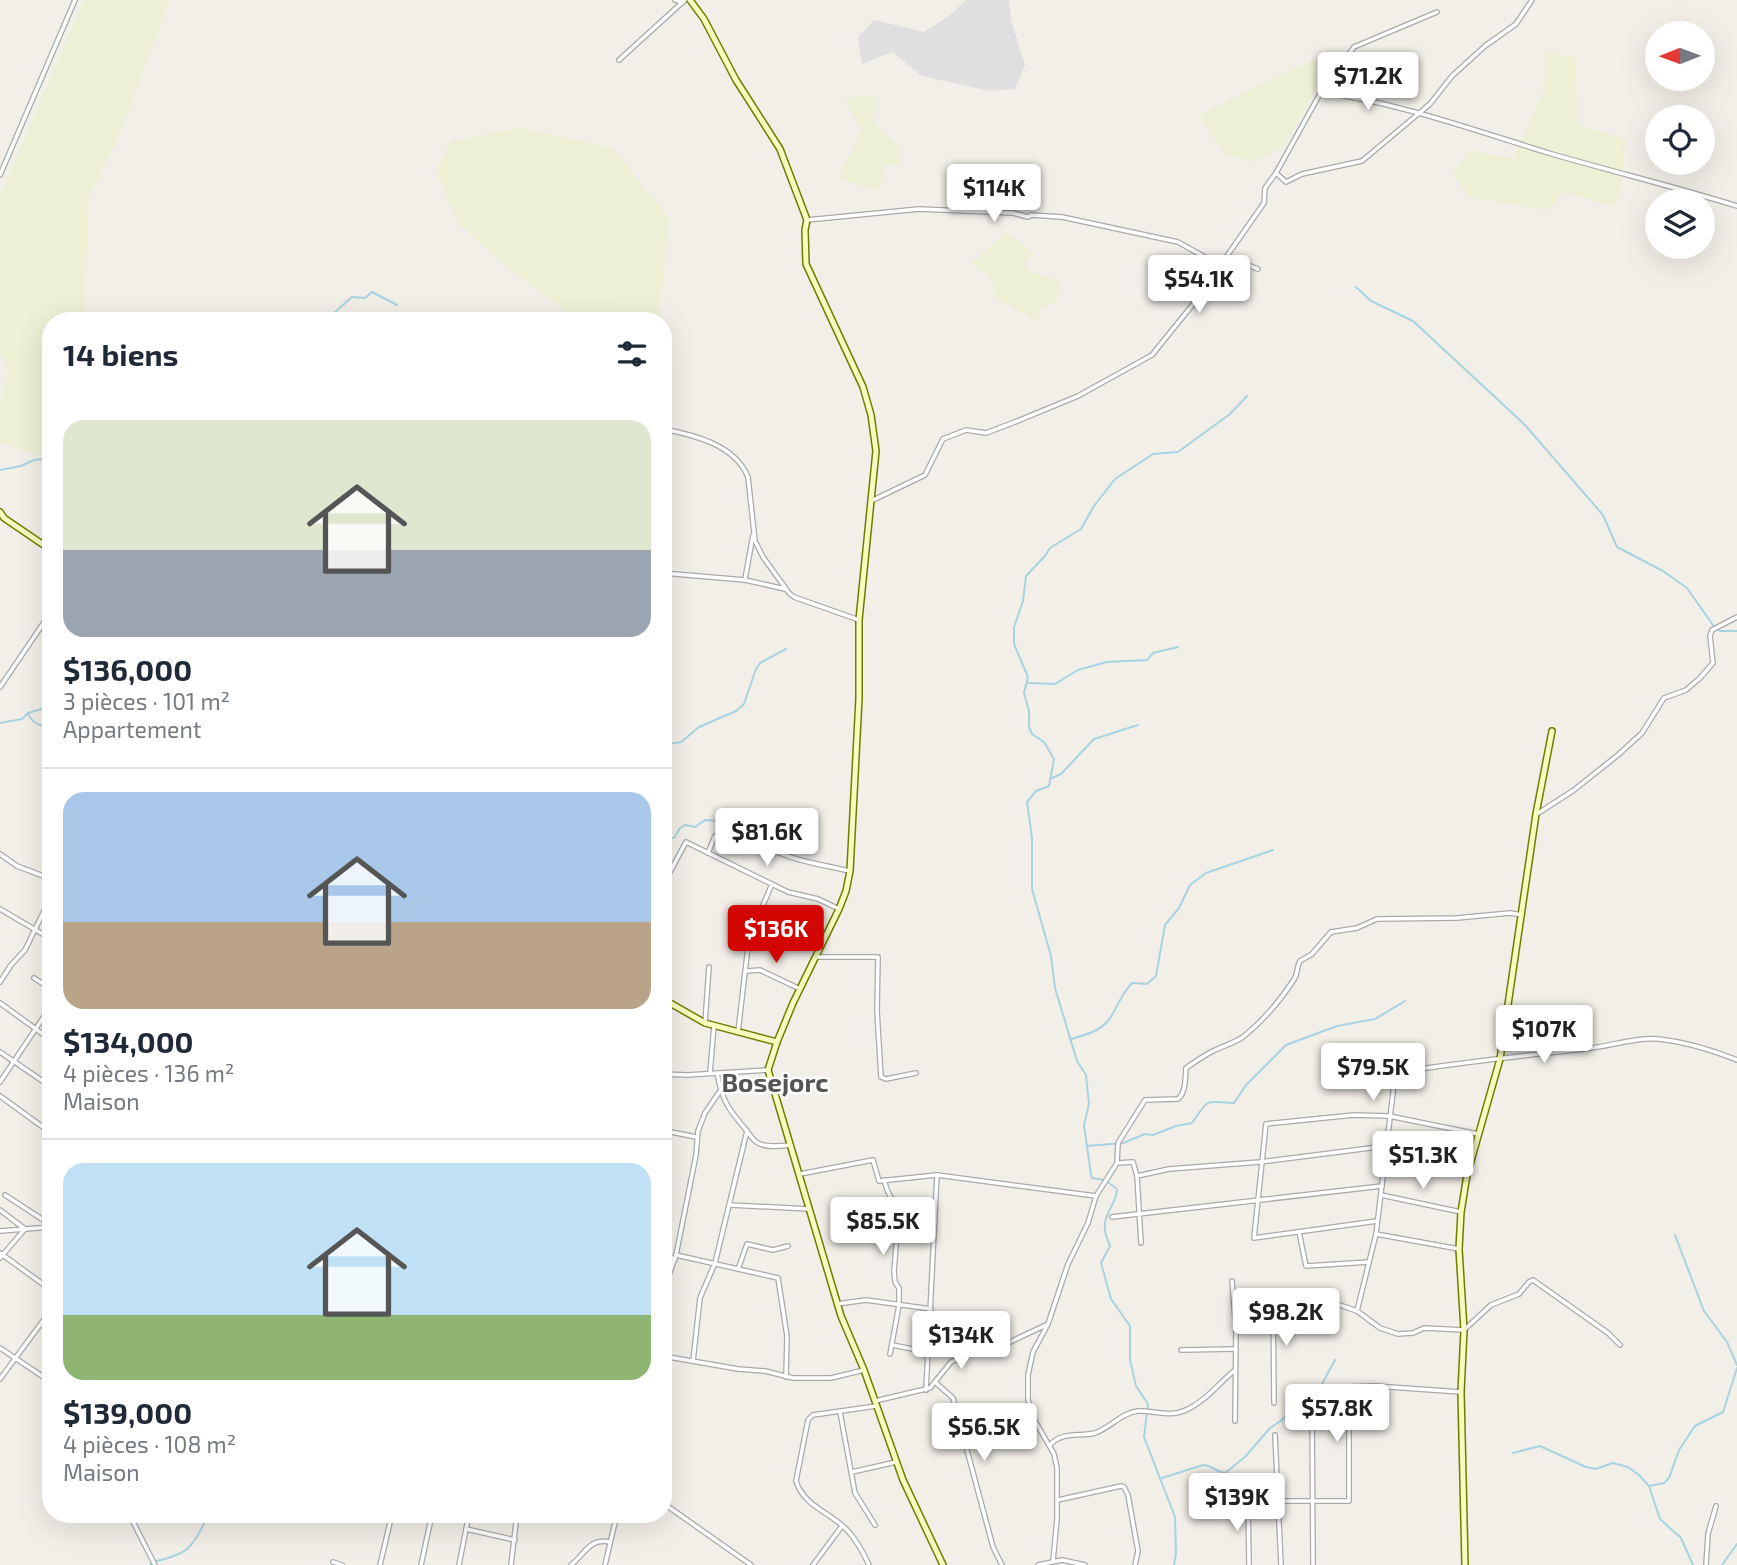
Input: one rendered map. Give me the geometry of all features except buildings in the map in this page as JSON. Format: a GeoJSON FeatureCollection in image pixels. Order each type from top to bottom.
{"type":"FeatureCollection","features":[{"type":"Feature","properties":{"kind":"street"},"geometry":{"type":"LineString","coordinates":[[0,175],[75,0]]}},
{"type":"Feature","properties":{"kind":"street"},"geometry":{"type":"LineString","coordinates":[[675,0],[686,1],[704,19],[736,80],[780,149],[807,220],[806,264],[863,387],[871,415],[876,451],[859,620],[859,698],[850,871],[839,909],[800,989],[768,1070],[837,1304],[864,1370],[896,1462],[943,1564],[934,1565]]}},
{"type":"Feature","properties":{"kind":"street"},"geometry":{"type":"LineString","coordinates":[[1276,173],[1286,182],[1302,174],[1362,161],[1430,104],[1452,76],[1485,46],[1516,24],[1532,0]]}},
{"type":"Feature","properties":{"kind":"street"},"geometry":{"type":"LineString","coordinates":[[619,60],[686,1]]}},
{"type":"Feature","properties":{"kind":"street"},"geometry":{"type":"LineString","coordinates":[[871,501],[925,475],[943,439],[966,430],[986,433],[1015,422],[1078,396],[1152,355],[1221,266],[1264,203],[1265,188],[1321,92],[1354,47],[1437,12]]}},
{"type":"Feature","properties":{"kind":"street"},"geometry":{"type":"LineString","coordinates":[[1321,92],[1362,98],[1419,113],[1555,155],[1737,206]]}},
{"type":"Feature","properties":{"kind":"street"},"geometry":{"type":"LineString","coordinates":[[807,220],[919,209],[1062,217],[1178,242],[1221,266]]}},
{"type":"Feature","properties":{"kind":"street"},"geometry":{"type":"LineString","coordinates":[[1227,257],[1258,269]]}},
{"type":"Feature","properties":{"kind":"street"},"geometry":{"type":"LineString","coordinates":[[672,431],[695,437],[729,452],[740,462],[748,477],[753,533],[745,580]]}},
{"type":"Feature","properties":{"kind":"street"},"geometry":{"type":"LineString","coordinates":[[0,512],[4,519],[42,544]]}},
{"type":"Feature","properties":{"kind":"street"},"geometry":{"type":"LineString","coordinates":[[753,533],[763,557],[794,597],[859,620]]}},
{"type":"Feature","properties":{"kind":"street"},"geometry":{"type":"LineString","coordinates":[[672,574],[745,580],[787,589]]}},
{"type":"Feature","properties":{"kind":"street"},"geometry":{"type":"LineString","coordinates":[[1536,814],[1574,790],[1642,733],[1664,698],[1686,690],[1700,678],[1713,663],[1710,641],[1712,631],[1737,617]]}},
{"type":"Feature","properties":{"kind":"street"},"geometry":{"type":"LineString","coordinates":[[0,687],[42,625]]}},
{"type":"Feature","properties":{"kind":"street"},"geometry":{"type":"LineString","coordinates":[[1465,1565],[1461,1392],[1464,1330],[1459,1249],[1461,1212],[1466,1175],[1500,1059],[1536,814],[1552,731]]}},
{"type":"Feature","properties":{"kind":"street"},"geometry":{"type":"LineString","coordinates":[[708,853],[715,836],[729,836],[762,845],[786,856],[850,871]]}},
{"type":"Feature","properties":{"kind":"street"},"geometry":{"type":"LineString","coordinates":[[672,868],[686,842],[788,892],[818,899],[839,909]]}},
{"type":"Feature","properties":{"kind":"street"},"geometry":{"type":"LineString","coordinates":[[0,854],[17,866],[42,876]]}},
{"type":"Feature","properties":{"kind":"street"},"geometry":{"type":"LineString","coordinates":[[738,1032],[749,938],[772,884]]}},
{"type":"Feature","properties":{"kind":"street"},"geometry":{"type":"LineString","coordinates":[[0,909],[42,934]]}},
{"type":"Feature","properties":{"kind":"street"},"geometry":{"type":"LineString","coordinates":[[0,982],[25,950],[42,915]]}},
{"type":"Feature","properties":{"kind":"street"},"geometry":{"type":"LineString","coordinates":[[1053,1561],[1057,1468],[1050,1445],[1031,1414],[1028,1375],[1032,1352],[1048,1324],[1068,1264],[1088,1223],[1096,1196],[1117,1163],[1118,1143],[1145,1100],[1178,1099],[1185,1086],[1186,1068],[1240,1038],[1262,1021],[1269,1010],[1281,1001],[1296,977],[1300,961],[1312,954],[1331,932],[1357,928],[1377,919],[1522,915]]}},
{"type":"Feature","properties":{"kind":"street"},"geometry":{"type":"LineString","coordinates":[[817,957],[878,957],[877,1011],[881,1077],[886,1079],[916,1073]]}},
{"type":"Feature","properties":{"kind":"street"},"geometry":{"type":"LineString","coordinates":[[705,1023],[709,967]]}},
{"type":"Feature","properties":{"kind":"street"},"geometry":{"type":"LineString","coordinates":[[747,971],[760,971],[800,989]]}},
{"type":"Feature","properties":{"kind":"street"},"geometry":{"type":"LineString","coordinates":[[34,978],[42,983]]}},
{"type":"Feature","properties":{"kind":"street"},"geometry":{"type":"LineString","coordinates":[[0,1003],[42,1034]]}},
{"type":"Feature","properties":{"kind":"street"},"geometry":{"type":"LineString","coordinates":[[672,1005],[713,1026],[777,1042]]}},
{"type":"Feature","properties":{"kind":"street"},"geometry":{"type":"LineString","coordinates":[[0,1082],[42,1018]]}},
{"type":"Feature","properties":{"kind":"street"},"geometry":{"type":"LineString","coordinates":[[710,1073],[713,1026]]}},
{"type":"Feature","properties":{"kind":"street"},"geometry":{"type":"LineString","coordinates":[[1357,1311],[1376,1234],[1395,1076],[1401,1072],[1651,1039],[1712,1050],[1737,1060]]}},
{"type":"Feature","properties":{"kind":"street"},"geometry":{"type":"LineString","coordinates":[[0,1052],[42,1081]]}},
{"type":"Feature","properties":{"kind":"street"},"geometry":{"type":"LineString","coordinates":[[672,1074],[768,1070]]}},
{"type":"Feature","properties":{"kind":"street"},"geometry":{"type":"LineString","coordinates":[[717,1073],[720,1091],[733,1116],[760,1144],[791,1145]]}},
{"type":"Feature","properties":{"kind":"street"},"geometry":{"type":"LineString","coordinates":[[672,1266],[696,1155],[696,1138],[705,1113],[720,1091]]}},
{"type":"Feature","properties":{"kind":"street"},"geometry":{"type":"LineString","coordinates":[[0,1096],[42,1126]]}},
{"type":"Feature","properties":{"kind":"street"},"geometry":{"type":"LineString","coordinates":[[1377,1221],[1254,1238],[1266,1124],[1354,1115],[1389,1116],[1478,1135]]}},
{"type":"Feature","properties":{"kind":"street"},"geometry":{"type":"LineString","coordinates":[[693,1361],[700,1298],[715,1263],[747,1131]]}},
{"type":"Feature","properties":{"kind":"street"},"geometry":{"type":"LineString","coordinates":[[672,1132],[696,1138]]}},
{"type":"Feature","properties":{"kind":"street"},"geometry":{"type":"LineString","coordinates":[[1137,1176],[1169,1169],[1260,1162],[1386,1146]]}},
{"type":"Feature","properties":{"kind":"street"},"geometry":{"type":"LineString","coordinates":[[1385,1153],[1466,1175]]}},
{"type":"Feature","properties":{"kind":"street"},"geometry":{"type":"LineString","coordinates":[[800,1174],[873,1160],[879,1181],[937,1175],[1096,1196]]}},
{"type":"Feature","properties":{"kind":"street"},"geometry":{"type":"LineString","coordinates":[[1117,1163],[1133,1162],[1137,1176],[1141,1243]]}},
{"type":"Feature","properties":{"kind":"street"},"geometry":{"type":"LineString","coordinates":[[926,1390],[937,1175]]}},
{"type":"Feature","properties":{"kind":"street"},"geometry":{"type":"LineString","coordinates":[[884,1180],[888,1194],[900,1209],[917,1220],[935,1222]]}},
{"type":"Feature","properties":{"kind":"street"},"geometry":{"type":"LineString","coordinates":[[1112,1217],[1382,1186]]}},
{"type":"Feature","properties":{"kind":"street"},"geometry":{"type":"LineString","coordinates":[[5,1195],[42,1220]]}},
{"type":"Feature","properties":{"kind":"street"},"geometry":{"type":"LineString","coordinates":[[1380,1195],[1461,1212]]}},
{"type":"Feature","properties":{"kind":"street"},"geometry":{"type":"LineString","coordinates":[[730,1205],[811,1209]]}},
{"type":"Feature","properties":{"kind":"street"},"geometry":{"type":"LineString","coordinates":[[890,1354],[899,1305],[899,1288],[895,1282],[894,1271],[900,1209]]}},
{"type":"Feature","properties":{"kind":"street"},"geometry":{"type":"LineString","coordinates":[[0,1210],[24,1229]]}},
{"type":"Feature","properties":{"kind":"street"},"geometry":{"type":"LineString","coordinates":[[0,1231],[42,1227]]}},
{"type":"Feature","properties":{"kind":"street"},"geometry":{"type":"LineString","coordinates":[[24,1229],[1,1255],[42,1284]]}},
{"type":"Feature","properties":{"kind":"street"},"geometry":{"type":"LineString","coordinates":[[1300,1232],[1306,1266],[1369,1262]]}},
{"type":"Feature","properties":{"kind":"street"},"geometry":{"type":"LineString","coordinates":[[1376,1234],[1459,1249]]}},
{"type":"Feature","properties":{"kind":"street"},"geometry":{"type":"LineString","coordinates":[[738,1269],[747,1244],[774,1250],[788,1245]]}},
{"type":"Feature","properties":{"kind":"street"},"geometry":{"type":"LineString","coordinates":[[672,1256],[715,1263],[778,1278],[787,1336],[786,1377]]}},
{"type":"Feature","properties":{"kind":"street"},"geometry":{"type":"LineString","coordinates":[[1273,1403],[1273,1293],[1314,1296],[1357,1311],[1380,1328],[1398,1334],[1424,1328],[1464,1330],[1491,1305],[1519,1294],[1533,1280],[1608,1333],[1620,1345]]}},
{"type":"Feature","properties":{"kind":"street"},"geometry":{"type":"LineString","coordinates":[[1232,1281],[1236,1332],[1235,1421]]}},
{"type":"Feature","properties":{"kind":"street"},"geometry":{"type":"LineString","coordinates":[[837,1304],[866,1300],[932,1309]]}},
{"type":"Feature","properties":{"kind":"street"},"geometry":{"type":"LineString","coordinates":[[0,1379],[42,1322]]}},
{"type":"Feature","properties":{"kind":"street"},"geometry":{"type":"LineString","coordinates":[[869,1565],[850,1533],[807,1501],[796,1481],[808,1420],[813,1415],[875,1404],[926,1390],[936,1383],[951,1362],[989,1345],[1010,1342],[1048,1324]]}},
{"type":"Feature","properties":{"kind":"street"},"geometry":{"type":"LineString","coordinates":[[1236,1332],[1273,1331]]}},
{"type":"Feature","properties":{"kind":"street"},"geometry":{"type":"LineString","coordinates":[[892,1345],[928,1352]]}},
{"type":"Feature","properties":{"kind":"street"},"geometry":{"type":"LineString","coordinates":[[0,1348],[42,1376]]}},
{"type":"Feature","properties":{"kind":"street"},"geometry":{"type":"LineString","coordinates":[[1181,1350],[1236,1349]]}},
{"type":"Feature","properties":{"kind":"street"},"geometry":{"type":"LineString","coordinates":[[672,1358],[765,1371],[786,1377],[831,1378],[864,1370]]}},
{"type":"Feature","properties":{"kind":"street"},"geometry":{"type":"LineString","coordinates":[[1050,1445],[1063,1436],[1097,1432],[1130,1413],[1139,1411],[1169,1415],[1184,1411],[1209,1396],[1218,1384],[1236,1370]]}},
{"type":"Feature","properties":{"kind":"street"},"geometry":{"type":"LineString","coordinates":[[936,1383],[953,1398],[993,1547],[1002,1565]]}},
{"type":"Feature","properties":{"kind":"street"},"geometry":{"type":"LineString","coordinates":[[1242,1501],[1349,1501],[1349,1387],[1375,1386],[1461,1392]]}},
{"type":"Feature","properties":{"kind":"street"},"geometry":{"type":"LineString","coordinates":[[1312,1402],[1313,1565]]}},
{"type":"Feature","properties":{"kind":"street"},"geometry":{"type":"LineString","coordinates":[[840,1411],[855,1493],[875,1525]]}},
{"type":"Feature","properties":{"kind":"street"},"geometry":{"type":"LineString","coordinates":[[1275,1435],[1282,1565]]}},
{"type":"Feature","properties":{"kind":"street"},"geometry":{"type":"LineString","coordinates":[[852,1472],[896,1462]]}},
{"type":"Feature","properties":{"kind":"street"},"geometry":{"type":"LineString","coordinates":[[1057,1500],[1124,1487],[1128,1495],[1138,1551],[1135,1565]]}},
{"type":"Feature","properties":{"kind":"street"},"geometry":{"type":"LineString","coordinates":[[1248,1501],[1249,1565]]}},
{"type":"Feature","properties":{"kind":"street"},"geometry":{"type":"LineString","coordinates":[[1706,1565],[1708,1534],[1716,1506]]}},
{"type":"Feature","properties":{"kind":"street"},"geometry":{"type":"LineString","coordinates":[[672,1509],[751,1565]]}},
{"type":"Feature","properties":{"kind":"street"},"geometry":{"type":"LineString","coordinates":[[134,1523],[155,1565]]}},
{"type":"Feature","properties":{"kind":"street"},"geometry":{"type":"LineString","coordinates":[[380,1565],[390,1523]]}},
{"type":"Feature","properties":{"kind":"street"},"geometry":{"type":"LineString","coordinates":[[421,1565],[430,1523]]}},
{"type":"Feature","properties":{"kind":"street"},"geometry":{"type":"LineString","coordinates":[[459,1565],[466,1523]]}},
{"type":"Feature","properties":{"kind":"street"},"geometry":{"type":"LineString","coordinates":[[511,1565],[516,1523]]}},
{"type":"Feature","properties":{"kind":"street"},"geometry":{"type":"LineString","coordinates":[[605,1565],[615,1523]]}},
{"type":"Feature","properties":{"kind":"street"},"geometry":{"type":"LineString","coordinates":[[813,1565],[842,1526]]}},
{"type":"Feature","properties":{"kind":"street"},"geometry":{"type":"LineString","coordinates":[[465,1529],[515,1539]]}},
{"type":"Feature","properties":{"kind":"street"},"geometry":{"type":"LineString","coordinates":[[571,1565],[594,1541],[610,1542]]}},
{"type":"Feature","properties":{"kind":"street"},"geometry":{"type":"LineString","coordinates":[[1038,1565],[1053,1561],[1074,1561],[1085,1565]]}},
{"type":"Feature","properties":{"kind":"street"},"geometry":{"type":"LineString","coordinates":[[333,1562],[342,1565]]}},
{"type":"Feature","properties":{"kind":"shaded area"},"geometry":{"type":"Polygon","coordinates":[[[966,0],[1009,0],[1011,20],[1025,65],[1015,89],[990,91],[922,76],[892,52],[862,64],[858,37],[874,20],[924,32],[950,15],[966,0]]]}},
{"type":"Feature","properties":{"kind":"green space"},"geometry":{"type":"Polygon","coordinates":[[[84,0],[170,0],[118,137],[89,197],[84,312],[42,312],[41,457],[0,442],[0,404],[9,371],[0,353],[0,196],[84,0]]]}},
{"type":"Feature","properties":{"kind":"green space"},"geometry":{"type":"Polygon","coordinates":[[[1339,48],[1283,147],[1255,162],[1225,154],[1198,115],[1339,48]]]}},
{"type":"Feature","properties":{"kind":"green space"},"geometry":{"type":"Polygon","coordinates":[[[1546,53],[1575,57],[1578,125],[1625,139],[1622,183],[1615,207],[1565,192],[1547,210],[1470,197],[1453,174],[1470,150],[1513,159],[1544,90],[1546,53]]]}},
{"type":"Feature","properties":{"kind":"green space"},"geometry":{"type":"Polygon","coordinates":[[[875,94],[874,124],[897,145],[899,165],[885,165],[879,190],[838,179],[862,129],[851,113],[846,99],[875,94]]]}},
{"type":"Feature","properties":{"kind":"green space"},"geometry":{"type":"Polygon","coordinates":[[[518,128],[612,148],[669,219],[660,312],[567,312],[516,274],[459,224],[436,172],[450,142],[518,128]]]}},
{"type":"Feature","properties":{"kind":"green space"},"geometry":{"type":"Polygon","coordinates":[[[1007,232],[1033,254],[1025,265],[1033,273],[1061,282],[1056,303],[1040,308],[1037,321],[996,299],[991,278],[972,263],[1007,232]]]}},
{"type":"Feature","properties":{"kind":"waterway"},"geometry":{"type":"LineString","coordinates":[[1356,287],[1371,301],[1413,321],[1524,424],[1603,515],[1617,547],[1663,571],[1687,588],[1715,628],[1720,631],[1737,631]]}},
{"type":"Feature","properties":{"kind":"waterway"},"geometry":{"type":"LineString","coordinates":[[335,312],[352,297],[365,298],[372,292],[397,305]]}},
{"type":"Feature","properties":{"kind":"waterway"},"geometry":{"type":"LineString","coordinates":[[1174,1565],[1175,1517],[1144,1437],[1148,1404],[1136,1386],[1130,1360],[1130,1326],[1111,1299],[1101,1263],[1110,1246],[1105,1224],[1117,1189],[1105,1180],[1092,1178],[1091,1175],[1084,1125],[1089,1104],[1086,1075],[1077,1061],[1055,988],[1051,956],[1032,889],[1032,838],[1027,802],[1036,791],[1049,786],[1054,759],[1044,742],[1032,734],[1029,727],[1029,711],[1024,693],[1028,677],[1014,644],[1014,627],[1023,601],[1026,576],[1050,548],[1081,529],[1094,506],[1115,479],[1153,454],[1178,452],[1230,414],[1247,396]]}},
{"type":"Feature","properties":{"kind":"waterway"},"geometry":{"type":"LineString","coordinates":[[0,470],[42,459]]}},
{"type":"Feature","properties":{"kind":"waterway"},"geometry":{"type":"LineString","coordinates":[[1027,683],[1055,684],[1078,670],[1107,662],[1147,660],[1153,653],[1178,647]]}},
{"type":"Feature","properties":{"kind":"waterway"},"geometry":{"type":"LineString","coordinates":[[672,744],[681,742],[699,727],[736,711],[744,704],[760,663],[786,649]]}},
{"type":"Feature","properties":{"kind":"waterway"},"geometry":{"type":"LineString","coordinates":[[0,723],[22,719],[28,713],[42,709]]}},
{"type":"Feature","properties":{"kind":"waterway"},"geometry":{"type":"LineString","coordinates":[[28,713],[37,724],[42,726]]}},
{"type":"Feature","properties":{"kind":"waterway"},"geometry":{"type":"LineString","coordinates":[[1052,778],[1061,774],[1094,739],[1138,725]]}},
{"type":"Feature","properties":{"kind":"waterway"},"geometry":{"type":"LineString","coordinates":[[672,838],[685,825],[695,827],[705,820],[736,822],[775,818]]}},
{"type":"Feature","properties":{"kind":"waterway"},"geometry":{"type":"LineString","coordinates":[[1071,1039],[1090,1033],[1103,1025],[1132,983],[1147,984],[1156,976],[1165,925],[1179,908],[1190,885],[1206,873],[1273,850]]}},
{"type":"Feature","properties":{"kind":"waterway"},"geometry":{"type":"LineString","coordinates":[[1087,1146],[1123,1143],[1145,1134],[1153,1135],[1192,1123],[1208,1103],[1234,1103],[1246,1085],[1286,1045],[1337,1026],[1375,1019],[1405,1001]]}},
{"type":"Feature","properties":{"kind":"waterway"},"geometry":{"type":"LineString","coordinates":[[1675,1235],[1704,1311],[1727,1342],[1737,1365]]}},
{"type":"Feature","properties":{"kind":"waterway"},"geometry":{"type":"LineString","coordinates":[[1162,1478],[1203,1465],[1225,1473],[1245,1457],[1270,1428],[1282,1420],[1301,1395],[1315,1397],[1335,1360]]}},
{"type":"Feature","properties":{"kind":"waterway"},"geometry":{"type":"LineString","coordinates":[[1649,1486],[1664,1483],[1669,1478],[1679,1450],[1695,1426],[1723,1412],[1737,1368]]}},
{"type":"Feature","properties":{"kind":"waterway"},"geometry":{"type":"LineString","coordinates":[[1513,1453],[1540,1446],[1586,1467],[1596,1469],[1613,1463],[1628,1467],[1649,1486],[1660,1519],[1681,1538],[1693,1565]]}},
{"type":"Feature","properties":{"kind":"waterway"},"geometry":{"type":"LineString","coordinates":[[150,1565],[187,1549],[204,1523]]}},
{"type":"Feature","properties":{"kind":"waterway"},"geometry":{"type":"LineString","coordinates":[[1722,1565],[1737,1544]]}},
{"type":"Feature","properties":{"kind":"district","name":"Bosejorc"},"geometry":{"type":"Point","coordinates":[775,1081]}}]}
